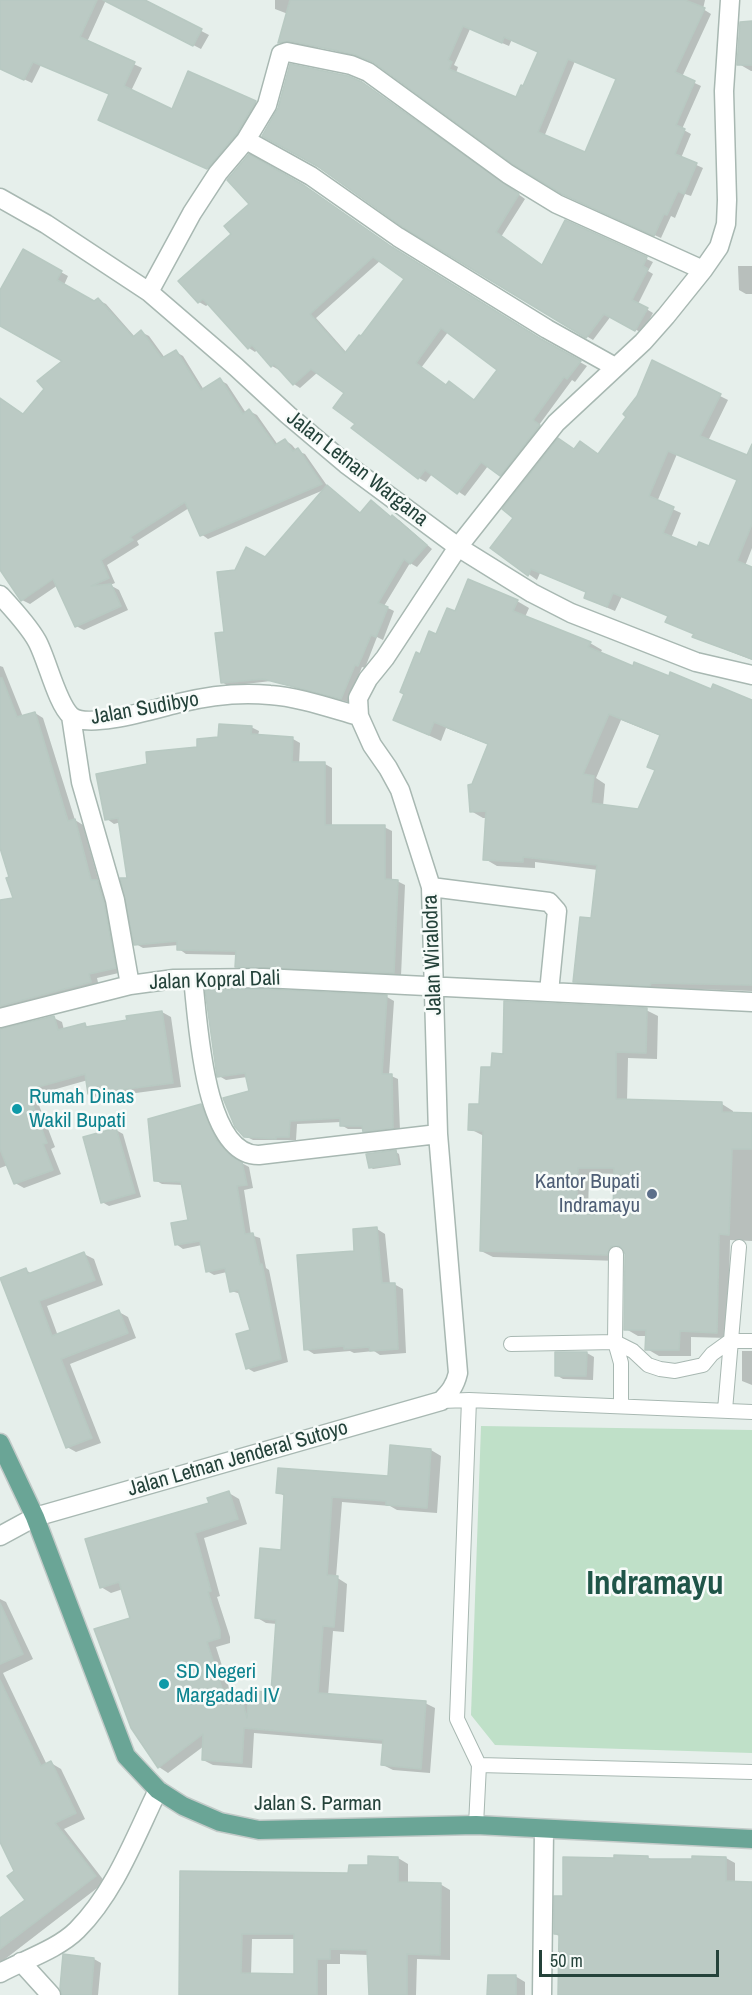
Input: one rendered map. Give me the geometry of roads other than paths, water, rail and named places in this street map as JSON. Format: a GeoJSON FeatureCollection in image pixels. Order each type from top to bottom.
{"type":"FeatureCollection","features":[{"type":"Feature","properties":{"kind":"main road","name":"Jalan S. Parman"},"geometry":{"type":"LineString","coordinates":[[0,1443],[35,1517],[126,1756],[158,1790],[183,1806],[220,1822],[259,1830],[476,1825],[752,1839]]}},
{"type":"Feature","properties":{"kind":"street"},"geometry":{"type":"LineString","coordinates":[[359,716],[358,698],[368,679],[385,658],[458,547],[556,423],[643,342],[703,270],[719,247],[726,224],[724,91],[730,0]]}},
{"type":"Feature","properties":{"kind":"street"},"geometry":{"type":"LineString","coordinates":[[149,292],[192,213],[218,173],[246,140],[267,105],[281,54],[287,52],[351,65],[377,78],[508,174],[557,204],[703,270]]}},
{"type":"Feature","properties":{"kind":"street"},"geometry":{"type":"LineString","coordinates":[[246,140],[305,172],[398,237],[547,329],[615,367]]}},
{"type":"Feature","properties":{"kind":"street","name":"Jalan Letnan Wargana"},"geometry":{"type":"LineString","coordinates":[[0,198],[46,224],[149,292],[321,443],[458,547],[532,593],[571,613],[696,662],[752,675]]}},
{"type":"Feature","properties":{"kind":"street","name":"Jalan Sudibyo"},"geometry":{"type":"LineString","coordinates":[[0,595],[37,640],[63,704],[71,716],[80,720],[109,719],[196,699],[252,694],[287,698],[359,716]]}},
{"type":"Feature","properties":{"kind":"street"},"geometry":{"type":"LineString","coordinates":[[71,716],[81,782],[115,900],[130,985]]}},
{"type":"Feature","properties":{"kind":"street","name":"Jalan Wiralodra"},"geometry":{"type":"LineString","coordinates":[[359,716],[372,745],[400,790],[431,887],[438,1134],[458,1373],[451,1391],[441,1401]]}},
{"type":"Feature","properties":{"kind":"street"},"geometry":{"type":"LineString","coordinates":[[431,887],[549,902],[557,911],[549,992]]}},
{"type":"Feature","properties":{"kind":"street","name":"Jalan Kopral Dali"},"geometry":{"type":"LineString","coordinates":[[0,1018],[130,985],[193,979],[263,978],[752,1002]]}},
{"type":"Feature","properties":{"kind":"street"},"geometry":{"type":"LineString","coordinates":[[193,979],[207,1086],[220,1124],[235,1145],[248,1154],[259,1155],[438,1134]]}},
{"type":"Feature","properties":{"kind":"street","name":"Jalan Letnan Jenderal Sutoyo"},"geometry":{"type":"LineString","coordinates":[[0,1536],[35,1517],[441,1401]]}},
{"type":"Feature","properties":{"kind":"street"},"geometry":{"type":"LineString","coordinates":[[0,1973],[48,1949],[76,1931],[112,1884],[158,1790]]}},
{"type":"Feature","properties":{"kind":"street"},"geometry":{"type":"LineString","coordinates":[[542,1995],[544,1830]]}},
{"type":"Feature","properties":{"kind":"street"},"geometry":{"type":"LineString","coordinates":[[21,1962],[51,1995]]}},
{"type":"Feature","properties":{"kind":"lane"},"geometry":{"type":"LineString","coordinates":[[724,1410],[739,1247]]}},
{"type":"Feature","properties":{"kind":"lane"},"geometry":{"type":"LineString","coordinates":[[616,1254],[615,1342],[621,1363],[621,1406]]}},
{"type":"Feature","properties":{"kind":"lane"},"geometry":{"type":"LineString","coordinates":[[511,1344],[615,1342],[633,1351],[648,1365],[660,1370],[675,1371],[703,1365],[712,1354],[730,1341],[752,1341]]}},
{"type":"Feature","properties":{"kind":"lane"},"geometry":{"type":"LineString","coordinates":[[469,1400],[457,1719],[479,1765],[476,1825]]}},
{"type":"Feature","properties":{"kind":"lane"},"geometry":{"type":"LineString","coordinates":[[441,1401],[469,1400],[752,1412]]}},
{"type":"Feature","properties":{"kind":"lane"},"geometry":{"type":"LineString","coordinates":[[479,1765],[752,1772]]}},
{"type":"Feature","properties":{"kind":"place","name":"Rumah Dinas Wakil Bupati"},"geometry":{"type":"Point","coordinates":[17,1109]}},
{"type":"Feature","properties":{"kind":"place","name":"Kantor Bupati Indramayu"},"geometry":{"type":"Point","coordinates":[652,1194]}},
{"type":"Feature","properties":{"kind":"place","name":"SD Negeri Margadadi IV"},"geometry":{"type":"Point","coordinates":[164,1684]}},
{"type":"Feature","properties":{"kind":"district","name":"Indramayu"},"geometry":{"type":"Point","coordinates":[655,1585]}}]}
